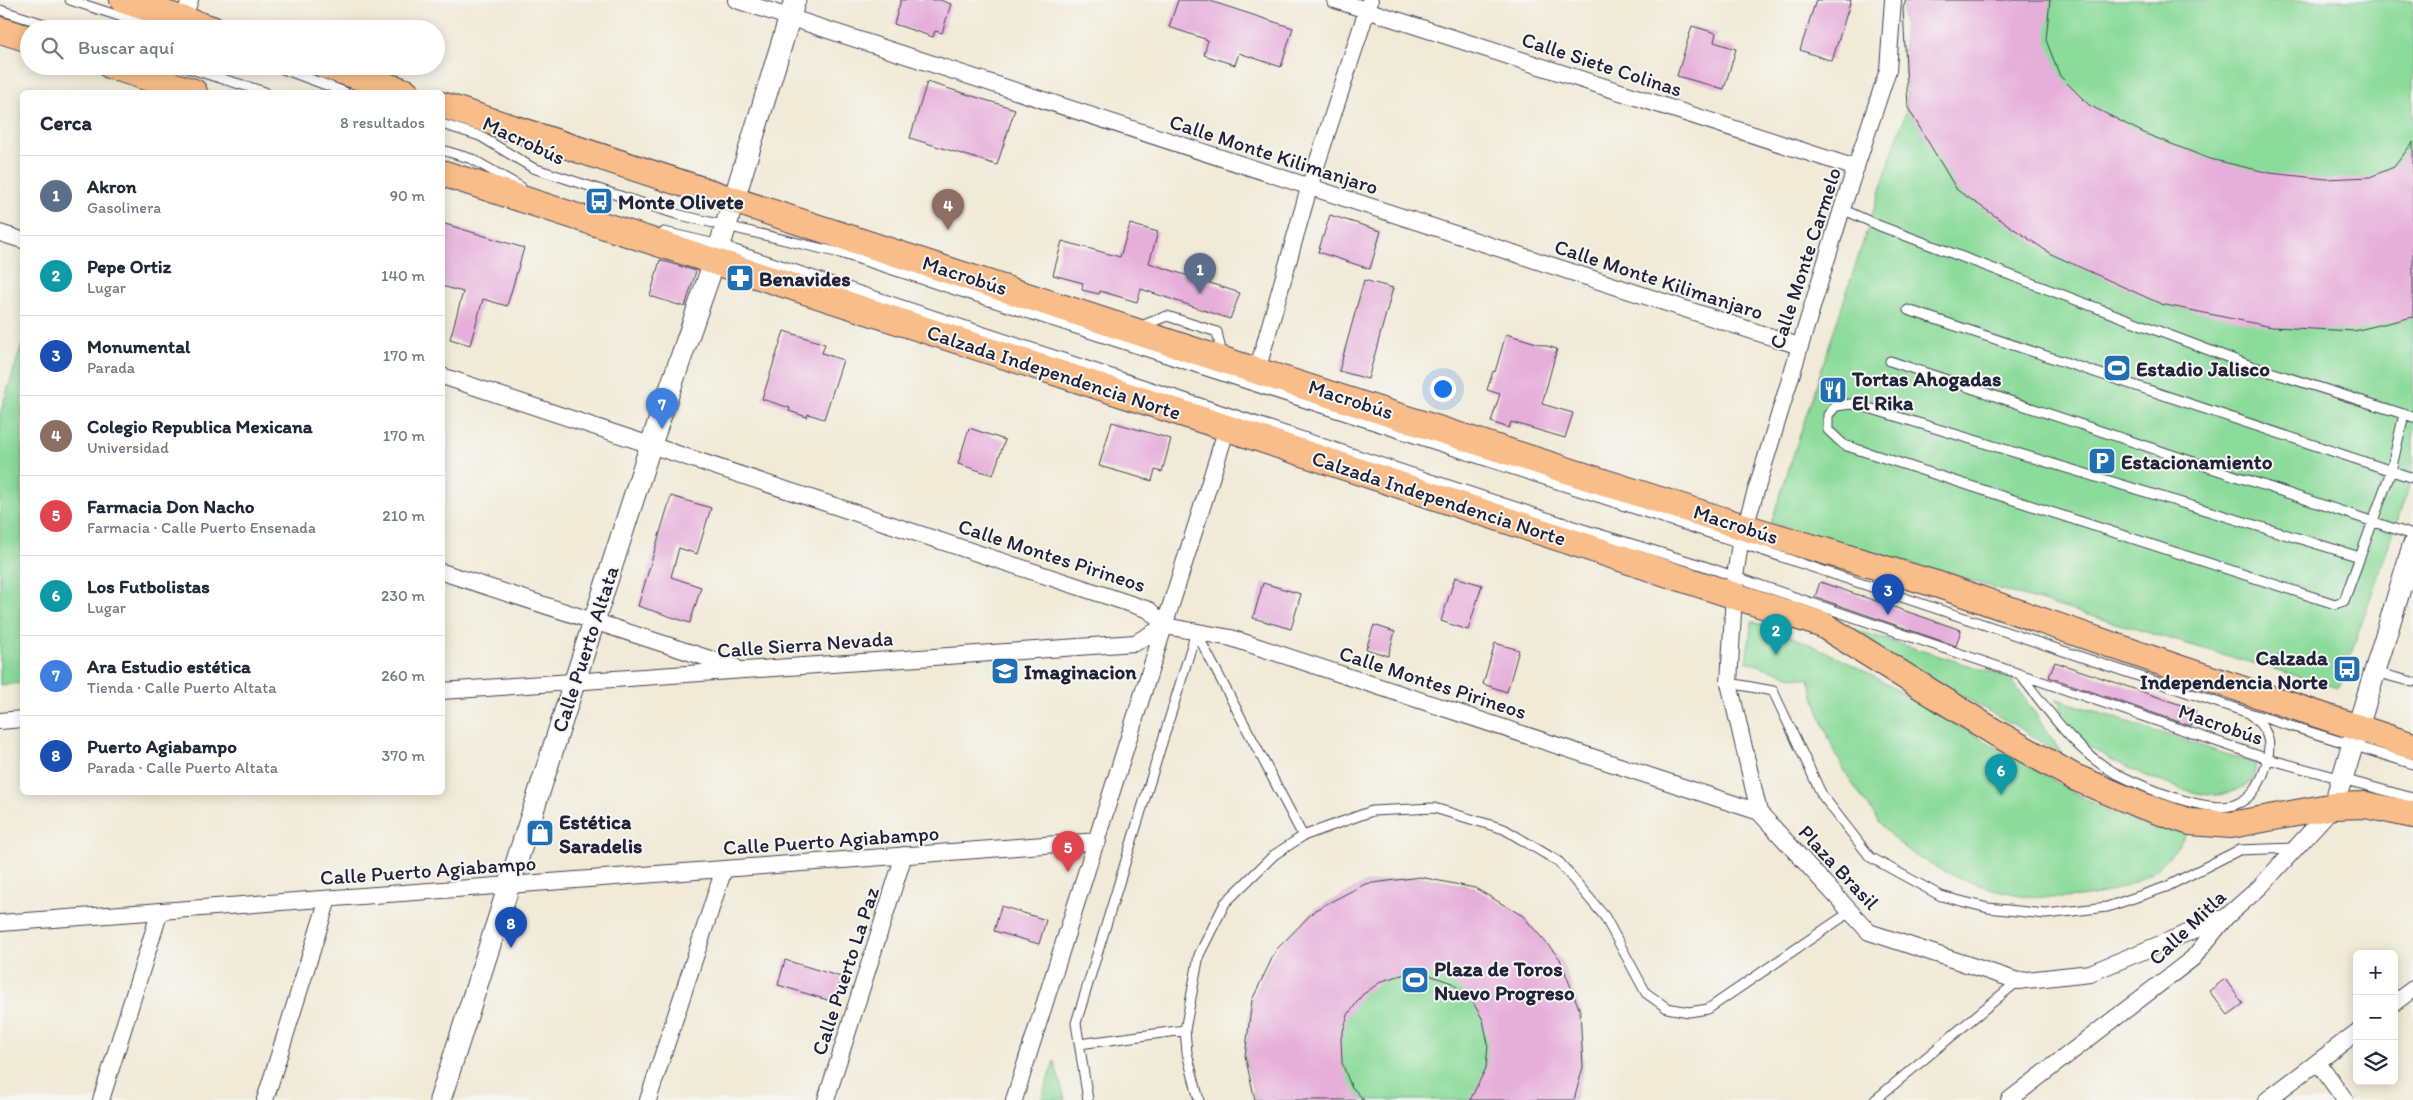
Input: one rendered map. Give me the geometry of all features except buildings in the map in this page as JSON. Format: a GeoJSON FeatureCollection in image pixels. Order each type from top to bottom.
{"type":"FeatureCollection","features":[{"type":"Feature","properties":{"kind":"main road"},"geometry":{"type":"LineString","coordinates":[[123,0],[187,10],[200,20]]}},
{"type":"Feature","properties":{"kind":"main road"},"geometry":{"type":"LineString","coordinates":[[0,30],[20,36]]}},
{"type":"Feature","properties":{"kind":"main road"},"geometry":{"type":"LineString","coordinates":[[140,75],[188,90]]}},
{"type":"Feature","properties":{"kind":"main road"},"geometry":{"type":"LineString","coordinates":[[354,75],[400,90]]}},
{"type":"Feature","properties":{"kind":"main road"},"geometry":{"type":"LineString","coordinates":[[445,105],[1257,371],[1742,535],[1939,585],[2168,665],[2355,737],[2413,746]]}},
{"type":"Feature","properties":{"kind":"main road","name":"Calzada Independencia Norte"},"geometry":{"type":"LineString","coordinates":[[445,174],[720,244],[1227,428],[1734,587],[1823,625],[1996,733],[2074,777],[2165,814],[2190,822],[2232,825],[2334,806],[2366,804],[2413,815]]}},
{"type":"Feature","properties":{"kind":"street","name":"Calle Monte Kilimanjaro"},"geometry":{"type":"LineString","coordinates":[[736,0],[792,9],[1309,188],[1799,346]]}},
{"type":"Feature","properties":{"kind":"street","name":"Calle Siete Colinas"},"geometry":{"type":"LineString","coordinates":[[1335,0],[1369,5],[1856,168]]}},
{"type":"Feature","properties":{"kind":"street","name":"Calle Monte Carmelo"},"geometry":{"type":"LineString","coordinates":[[1742,535],[1842,209],[1888,70],[1893,0]]}},
{"type":"Feature","properties":{"kind":"street"},"geometry":{"type":"LineString","coordinates":[[1257,371],[1309,188],[1369,5]]}},
{"type":"Feature","properties":{"kind":"street","name":"Calle Puerto Altata"},"geometry":{"type":"LineString","coordinates":[[440,1100],[651,444],[720,244],[792,9]]}},
{"type":"Feature","properties":{"kind":"street"},"geometry":{"type":"LineString","coordinates":[[0,233],[20,239]]}},
{"type":"Feature","properties":{"kind":"street","name":"Calle Montes Pirineos"},"geometry":{"type":"LineString","coordinates":[[445,377],[1149,610],[1165,626],[1231,638],[1759,812]]}},
{"type":"Feature","properties":{"kind":"street"},"geometry":{"type":"LineString","coordinates":[[1014,1100],[1098,841],[1227,428]]}},
{"type":"Feature","properties":{"kind":"street","name":"Plaza Brasil"},"geometry":{"type":"LineString","coordinates":[[1742,535],[1734,587],[1728,683],[1759,812],[1869,932],[2018,981],[2090,973],[2226,917]]}},
{"type":"Feature","properties":{"kind":"street"},"geometry":{"type":"LineString","coordinates":[[2334,806],[2413,546]]}},
{"type":"Feature","properties":{"kind":"street"},"geometry":{"type":"LineString","coordinates":[[445,573],[744,670]]}},
{"type":"Feature","properties":{"kind":"street","name":"Calle Sierra Nevada"},"geometry":{"type":"LineString","coordinates":[[445,691],[1135,642],[1165,626]]}},
{"type":"Feature","properties":{"kind":"street"},"geometry":{"type":"LineString","coordinates":[[0,721],[20,719]]}},
{"type":"Feature","properties":{"kind":"street","name":"Calle Mitla"},"geometry":{"type":"LineString","coordinates":[[2009,1100],[2192,958],[2226,917],[2260,888],[2334,806]]}},
{"type":"Feature","properties":{"kind":"street","name":"Calle Puerto Agiabampo"},"geometry":{"type":"LineString","coordinates":[[0,923],[1098,841]]}},
{"type":"Feature","properties":{"kind":"street","name":"Calle Puerto La Paz"},"geometry":{"type":"LineString","coordinates":[[826,1100],[904,855]]}},
{"type":"Feature","properties":{"kind":"street"},"geometry":{"type":"LineString","coordinates":[[648,1100],[724,869]]}},
{"type":"Feature","properties":{"kind":"street"},"geometry":{"type":"LineString","coordinates":[[265,1100],[328,899]]}},
{"type":"Feature","properties":{"kind":"street"},"geometry":{"type":"LineString","coordinates":[[101,1100],[160,911]]}},
{"type":"Feature","properties":{"kind":"street"},"geometry":{"type":"LineString","coordinates":[[2398,1000],[2413,989]]}},
{"type":"Feature","properties":{"kind":"street"},"geometry":{"type":"LineString","coordinates":[[2267,1100],[2353,1035]]}},
{"type":"Feature","properties":{"kind":"street"},"geometry":{"type":"LineString","coordinates":[[2318,1062],[2345,1100]]}},
{"type":"Feature","properties":{"kind":"lane"},"geometry":{"type":"LineString","coordinates":[[70,0],[131,20]]}},
{"type":"Feature","properties":{"kind":"lane"},"geometry":{"type":"LineString","coordinates":[[0,10],[32,20]]}},
{"type":"Feature","properties":{"kind":"lane"},"geometry":{"type":"LineString","coordinates":[[210,75],[259,90]]}},
{"type":"Feature","properties":{"kind":"lane"},"geometry":{"type":"LineString","coordinates":[[299,75],[340,90]]}},
{"type":"Feature","properties":{"kind":"lane","name":"Macrobús"},"geometry":{"type":"LineString","coordinates":[[445,125],[480,136],[533,168],[676,214],[720,244],[840,253],[1742,535],[2249,713],[2355,737],[2413,764]]}},
{"type":"Feature","properties":{"kind":"lane","name":"Macrobús"},"geometry":{"type":"LineString","coordinates":[[445,151],[472,159],[521,187],[530,190]]}},
{"type":"Feature","properties":{"kind":"lane"},"geometry":{"type":"LineString","coordinates":[[1842,209],[1880,226],[2252,366],[2413,417]]}},
{"type":"Feature","properties":{"kind":"lane","name":"Macrobús"},"geometry":{"type":"LineString","coordinates":[[657,230],[720,244],[1734,587],[2020,676],[2268,759],[2413,798]]}},
{"type":"Feature","properties":{"kind":"lane"},"geometry":{"type":"LineString","coordinates":[[1908,310],[2413,478]]}},
{"type":"Feature","properties":{"kind":"lane"},"geometry":{"type":"LineString","coordinates":[[1890,361],[2413,535]]}},
{"type":"Feature","properties":{"kind":"lane"},"geometry":{"type":"LineString","coordinates":[[2360,557],[1862,406],[1851,404],[1836,406],[1828,415],[1828,430],[1844,444],[2336,604],[2344,601],[2374,523],[2390,471],[2404,414]]}},
{"type":"Feature","properties":{"kind":"lane"},"geometry":{"type":"LineString","coordinates":[[1196,632],[1303,836]]}},
{"type":"Feature","properties":{"kind":"lane"},"geometry":{"type":"LineString","coordinates":[[1088,1100],[1076,1023],[1196,632]]}},
{"type":"Feature","properties":{"kind":"lane"},"geometry":{"type":"LineString","coordinates":[[2374,672],[2413,682]]}},
{"type":"Feature","properties":{"kind":"lane","name":"Macrobús"},"geometry":{"type":"LineString","coordinates":[[2020,676],[2080,748],[2114,772],[2160,792],[2195,803],[2232,806],[2245,800],[2255,790],[2265,773],[2270,747],[2268,736],[2260,723],[2249,713]]}},
{"type":"Feature","properties":{"kind":"lane"},"geometry":{"type":"LineString","coordinates":[[1728,683],[1773,691],[1822,795],[1870,857],[1941,896],[1988,908],[2046,914],[2107,907],[2166,887],[2238,850],[2297,848]]}},
{"type":"Feature","properties":{"kind":"lane"},"geometry":{"type":"LineString","coordinates":[[1199,1100],[1187,1053],[1185,1030],[1199,955],[1225,903],[1274,855],[1303,836],[1372,811],[1434,808],[1504,829],[1559,862],[1605,917],[1646,993],[1667,1008],[1689,1012],[1708,1009],[1850,912]]}},
{"type":"Feature","properties":{"kind":"lane"},"geometry":{"type":"LineString","coordinates":[[1875,1100],[2018,981]]}},
{"type":"Feature","properties":{"kind":"lane"},"geometry":{"type":"LineString","coordinates":[[1079,1044],[1185,1030]]}},
{"type":"Feature","properties":{"kind":"green space","name":"Estadio Jalisco"},"geometry":{"type":"Polygon","coordinates":[[[1906,0],[2413,0],[2413,476],[2339,688],[1771,523],[1907,108],[1903,8],[1906,0]]]}},
{"type":"Feature","properties":{"kind":"green space"},"geometry":{"type":"Polygon","coordinates":[[[20,351],[20,683],[0,685],[0,413],[20,351]]]}},
{"type":"Feature","properties":{"kind":"green space"},"geometry":{"type":"Polygon","coordinates":[[[1752,621],[1812,645],[1859,668],[2108,812],[2149,827],[2186,833],[2160,865],[2126,886],[2086,896],[2043,897],[2000,891],[1958,877],[1921,858],[1890,835],[1883,826],[1860,795],[1841,764],[1820,716],[1809,679],[1790,676],[1746,661],[1752,621]]]}},
{"type":"Feature","properties":{"kind":"green space"},"geometry":{"type":"Polygon","coordinates":[[[1849,628],[2010,678],[2065,759],[2027,732],[1894,659],[1849,628]]]}},
{"type":"Feature","properties":{"kind":"green space"},"geometry":{"type":"Polygon","coordinates":[[[2057,699],[2256,764],[2253,781],[2234,791],[2214,795],[2201,794],[2144,775],[2106,756],[2081,739],[2070,725],[2057,699]]]}},
{"type":"Feature","properties":{"kind":"green space","name":"Plaza de Toros Nuevo Progreso"},"geometry":{"type":"Polygon","coordinates":[[[1420,877],[1475,888],[1560,959],[1580,1011],[1583,1067],[1574,1100],[1255,1100],[1245,1056],[1252,1000],[1276,950],[1315,910],[1365,884],[1420,877]]]}},
{"type":"Feature","properties":{"kind":"green space"},"geometry":{"type":"Polygon","coordinates":[[[1054,1061],[1065,1100],[1041,1100],[1054,1061]]]}},
{"type":"Feature","properties":{"kind":"place","name":"Monte Olivete"},"geometry":{"type":"Point","coordinates":[599,201]}},
{"type":"Feature","properties":{"kind":"place","name":"Colegio Republica Mexicana"},"geometry":{"type":"Point","coordinates":[948,230]}},
{"type":"Feature","properties":{"kind":"place","name":"Benavides"},"geometry":{"type":"Point","coordinates":[740,278]}},
{"type":"Feature","properties":{"kind":"place","name":"Akron"},"geometry":{"type":"Point","coordinates":[1200,294]}},
{"type":"Feature","properties":{"kind":"place","name":"Estadio Jalisco"},"geometry":{"type":"Point","coordinates":[2117,368]}},
{"type":"Feature","properties":{"kind":"place","name":"Tortas Ahogadas El Rika"},"geometry":{"type":"Point","coordinates":[1833,390]}},
{"type":"Feature","properties":{"kind":"place","name":"Ara Estudio estética"},"geometry":{"type":"Point","coordinates":[662,429]}},
{"type":"Feature","properties":{"kind":"place","name":"Estacionamiento"},"geometry":{"type":"Point","coordinates":[2102,461]}},
{"type":"Feature","properties":{"kind":"place","name":"Monumental"},"geometry":{"type":"Point","coordinates":[1888,615]}},
{"type":"Feature","properties":{"kind":"place","name":"Pepe Ortiz"},"geometry":{"type":"Point","coordinates":[1776,655]}},
{"type":"Feature","properties":{"kind":"place","name":"Calzada Independencia Norte"},"geometry":{"type":"Point","coordinates":[2347,669]}},
{"type":"Feature","properties":{"kind":"place","name":"Imaginacion"},"geometry":{"type":"Point","coordinates":[1005,671]}},
{"type":"Feature","properties":{"kind":"place","name":"Los Futbolistas"},"geometry":{"type":"Point","coordinates":[2001,795]}},
{"type":"Feature","properties":{"kind":"place","name":"Estética Saradelis"},"geometry":{"type":"Point","coordinates":[540,833]}},
{"type":"Feature","properties":{"kind":"place","name":"Farmacia Don Nacho"},"geometry":{"type":"Point","coordinates":[1068,872]}},
{"type":"Feature","properties":{"kind":"place","name":"Puerto Agiabampo"},"geometry":{"type":"Point","coordinates":[511,948]}},
{"type":"Feature","properties":{"kind":"place","name":"Plaza de Toros Nuevo Progreso"},"geometry":{"type":"Point","coordinates":[1415,980]}}]}
